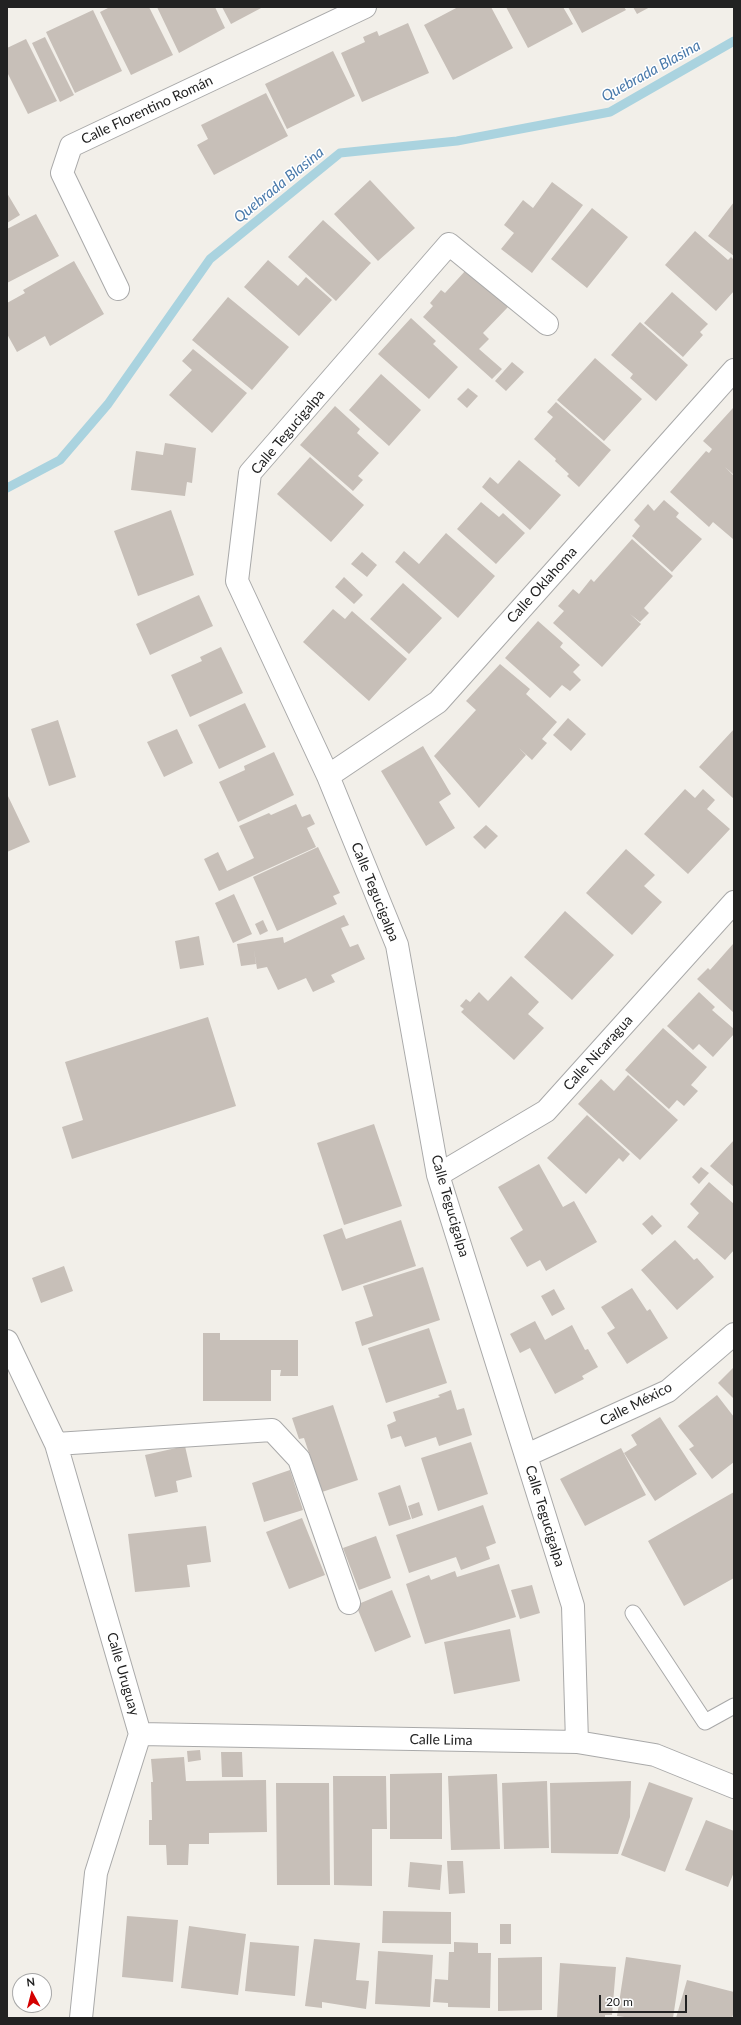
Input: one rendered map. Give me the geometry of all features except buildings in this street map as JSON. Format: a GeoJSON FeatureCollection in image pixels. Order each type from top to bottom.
{"type":"FeatureCollection","features":[{"type":"Feature","properties":{"kind":"street","name":"Calle Florentino Román"},"geometry":{"type":"LineString","coordinates":[[118,289],[62,173],[71,146],[365,7]]}},
{"type":"Feature","properties":{"kind":"street","name":"Calle Tegucigalpa"},"geometry":{"type":"LineString","coordinates":[[547,324],[449,244],[250,473],[237,580],[328,776],[397,945],[438,1175],[527,1455],[573,1606],[577,1742]]}},
{"type":"Feature","properties":{"kind":"street","name":"Calle Oklahoma"},"geometry":{"type":"LineString","coordinates":[[328,776],[438,702],[734,370]]}},
{"type":"Feature","properties":{"kind":"street","name":"Calle Nicaragua"},"geometry":{"type":"LineString","coordinates":[[438,1175],[546,1111],[734,902]]}},
{"type":"Feature","properties":{"kind":"street","name":"Calle México"},"geometry":{"type":"LineString","coordinates":[[527,1455],[668,1391],[734,1334]]}},
{"type":"Feature","properties":{"kind":"street","name":"Calle Uruguay"},"geometry":{"type":"LineString","coordinates":[[7,1341],[56,1444],[140,1734],[96,1873],[81,2018]]}},
{"type":"Feature","properties":{"kind":"street"},"geometry":{"type":"LineString","coordinates":[[56,1444],[272,1430],[299,1459],[349,1603]]}},
{"type":"Feature","properties":{"kind":"street","name":"Calle Lima"},"geometry":{"type":"LineString","coordinates":[[140,1734],[577,1742],[655,1755],[734,1788]]}},
{"type":"Feature","properties":{"kind":"lane"},"geometry":{"type":"LineString","coordinates":[[633,1613],[705,1722],[734,1706]]}},
{"type":"Feature","properties":{"kind":"waterway","name":"Quebrada Blasina"},"geometry":{"type":"LineString","coordinates":[[7,488],[60,460],[108,404],[210,259],[340,153],[457,141],[610,112],[734,41]]}}]}
